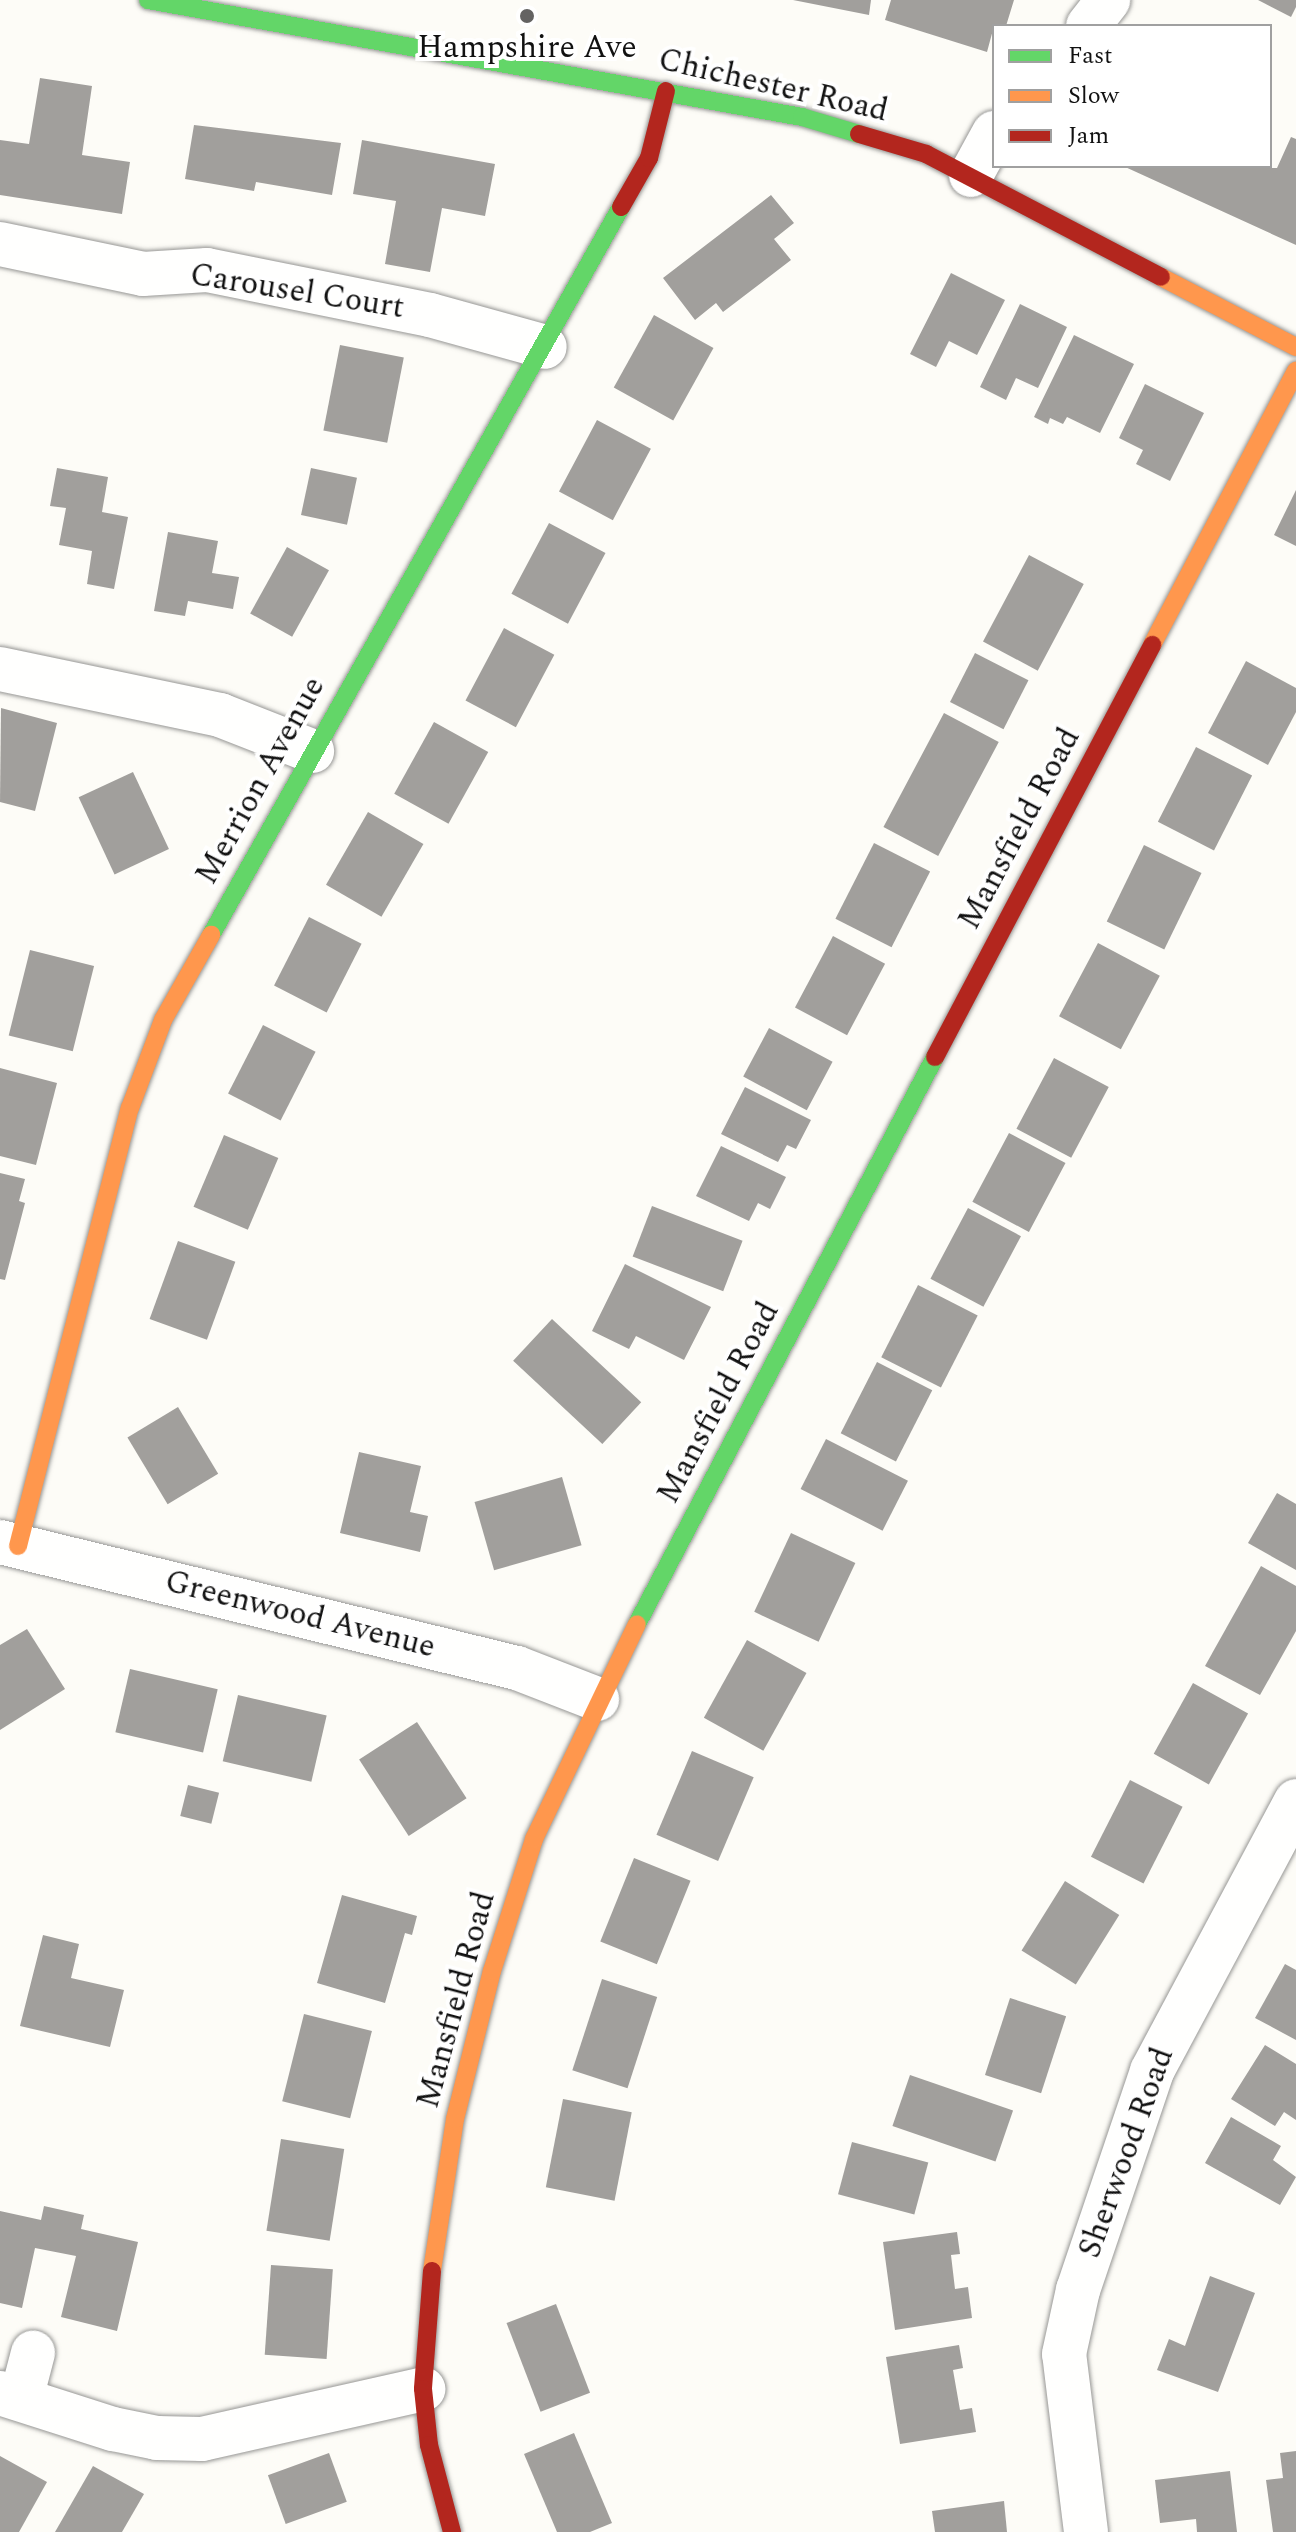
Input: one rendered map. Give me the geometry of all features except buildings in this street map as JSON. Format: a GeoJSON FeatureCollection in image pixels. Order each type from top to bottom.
{"type":"FeatureCollection","features":[{"type":"Feature","properties":{"kind":"street","name":"Chichester Road"},"geometry":{"type":"LineString","coordinates":[[148,0],[299,13],[802,117],[926,154],[1296,347]]}},
{"type":"Feature","properties":{"kind":"street"},"geometry":{"type":"LineString","coordinates":[[1090,24],[1108,0]]}},
{"type":"Feature","properties":{"kind":"street","name":"Merrion Avenue"},"geometry":{"type":"LineString","coordinates":[[9,1544],[130,1108],[163,1020],[649,158],[666,91]]}},
{"type":"Feature","properties":{"kind":"street"},"geometry":{"type":"LineString","coordinates":[[971,175],[992,137]]}},
{"type":"Feature","properties":{"kind":"street","name":"Carousel Court"},"geometry":{"type":"LineString","coordinates":[[0,244],[143,274],[207,270],[430,315],[545,347]]}},
{"type":"Feature","properties":{"kind":"street","name":"Mansfield Road"},"geometry":{"type":"LineString","coordinates":[[452,2532],[429,2445],[423,2389],[432,2266],[452,2134],[488,1986],[534,1839],[597,1699],[1296,371]]}},
{"type":"Feature","properties":{"kind":"street"},"geometry":{"type":"LineString","coordinates":[[0,669],[220,715],[312,751]]}},
{"type":"Feature","properties":{"kind":"street","name":"Greenwood Avenue"},"geometry":{"type":"LineString","coordinates":[[9,1544],[517,1668],[597,1699]]}},
{"type":"Feature","properties":{"kind":"street","name":"Sherwood Road"},"geometry":{"type":"LineString","coordinates":[[1086,2532],[1064,2354],[1078,2290],[1152,2071],[1296,1801]]}},
{"type":"Feature","properties":{"kind":"street"},"geometry":{"type":"LineString","coordinates":[[33,2353],[10,2396],[113,2429],[157,2438],[202,2439],[423,2389]]}},
{"type":"Feature","properties":{"kind":"traffic: fast"},"geometry":{"type":"LineString","coordinates":[[148,0],[802,117],[859,134]]}},
{"type":"Feature","properties":{"kind":"traffic: fast"},"geometry":{"type":"LineString","coordinates":[[211,935],[621,207]]}},
{"type":"Feature","properties":{"kind":"traffic: fast"},"geometry":{"type":"LineString","coordinates":[[637,1624],[935,1057]]}},
{"type":"Feature","properties":{"kind":"traffic: slow"},"geometry":{"type":"LineString","coordinates":[[1161,277],[1296,347]]}},
{"type":"Feature","properties":{"kind":"traffic: slow"},"geometry":{"type":"LineString","coordinates":[[1152,645],[1296,371]]}},
{"type":"Feature","properties":{"kind":"traffic: slow"},"geometry":{"type":"LineString","coordinates":[[18,1546],[130,1108],[163,1020],[211,935]]}},
{"type":"Feature","properties":{"kind":"traffic: slow"},"geometry":{"type":"LineString","coordinates":[[432,2271],[455,2119],[492,1971],[534,1839],[637,1624]]}},
{"type":"Feature","properties":{"kind":"traffic: jam"},"geometry":{"type":"LineString","coordinates":[[621,207],[649,158],[666,91]]}},
{"type":"Feature","properties":{"kind":"traffic: jam"},"geometry":{"type":"LineString","coordinates":[[859,134],[926,154],[1161,277]]}},
{"type":"Feature","properties":{"kind":"traffic: jam"},"geometry":{"type":"LineString","coordinates":[[935,1057],[1152,645]]}},
{"type":"Feature","properties":{"kind":"traffic: jam"},"geometry":{"type":"LineString","coordinates":[[432,2271],[423,2389],[429,2445],[452,2532]]}},
{"type":"Feature","properties":{"kind":"place","name":"Hampshire Ave"},"geometry":{"type":"Point","coordinates":[527,16]}}]}
